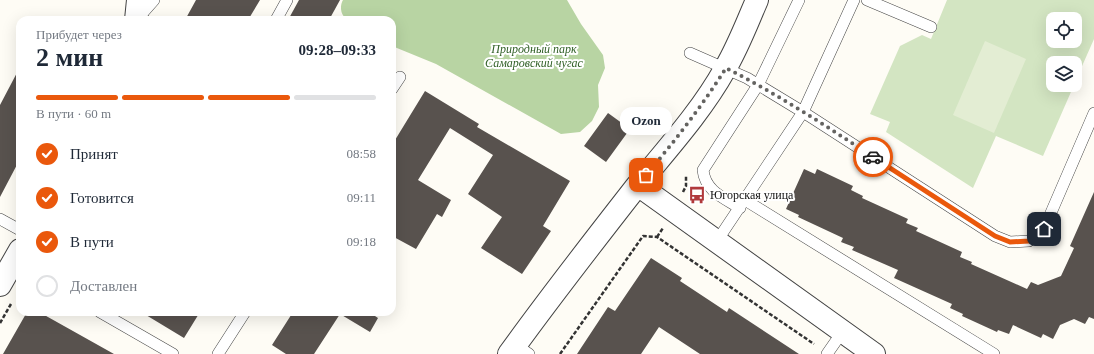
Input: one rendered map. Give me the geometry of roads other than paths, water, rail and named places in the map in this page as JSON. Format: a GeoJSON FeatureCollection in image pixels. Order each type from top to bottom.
{"type":"FeatureCollection","features":[{"type":"Feature","properties":{"kind":"street"},"geometry":{"type":"LineString","coordinates":[[136,16],[138,0]]}},
{"type":"Feature","properties":{"kind":"street"},"geometry":{"type":"LineString","coordinates":[[518,351],[558,288],[638,185],[689,123],[712,91],[726,68],[757,0]]}},
{"type":"Feature","properties":{"kind":"street"},"geometry":{"type":"LineString","coordinates":[[638,185],[874,354]]}},
{"type":"Feature","properties":{"kind":"street"},"geometry":{"type":"LineString","coordinates":[[0,285],[16,262]]}},
{"type":"Feature","properties":{"kind":"lane"},"geometry":{"type":"LineString","coordinates":[[140,16],[154,0]]}},
{"type":"Feature","properties":{"kind":"lane"},"geometry":{"type":"LineString","coordinates":[[278,16],[287,0]]}},
{"type":"Feature","properties":{"kind":"lane"},"geometry":{"type":"LineString","coordinates":[[799,0],[758,85],[703,170],[706,184],[712,190],[742,204],[994,354]]}},
{"type":"Feature","properties":{"kind":"lane"},"geometry":{"type":"LineString","coordinates":[[717,241],[803,112],[854,0]]}},
{"type":"Feature","properties":{"kind":"lane"},"geometry":{"type":"LineString","coordinates":[[867,0],[931,27]]}},
{"type":"Feature","properties":{"kind":"lane"},"geometry":{"type":"LineString","coordinates":[[690,53],[726,68],[758,85],[803,112],[995,236],[1010,242],[1029,241],[1044,229],[1094,113]]}},
{"type":"Feature","properties":{"kind":"lane"},"geometry":{"type":"LineString","coordinates":[[396,83],[400,77]]}},
{"type":"Feature","properties":{"kind":"lane"},"geometry":{"type":"LineString","coordinates":[[0,219],[16,228]]}},
{"type":"Feature","properties":{"kind":"lane"},"geometry":{"type":"LineString","coordinates":[[107,316],[173,354]]}},
{"type":"Feature","properties":{"kind":"lane"},"geometry":{"type":"LineString","coordinates":[[218,354],[242,316]]}},
{"type":"Feature","properties":{"kind":"lane"},"geometry":{"type":"LineString","coordinates":[[827,354],[843,331]]}},
{"type":"Feature","properties":{"kind":"place","name":"Ozon"},"geometry":{"type":"Point","coordinates":[646,175]}},
{"type":"Feature","properties":{"kind":"place","name":"Югорская улица"},"geometry":{"type":"Point","coordinates":[697,195]}},
{"type":"Feature","properties":{"kind":"park label","name":"Природный парк Самаровский чугас"},"geometry":{"type":"Point","coordinates":[534,56]}}]}
